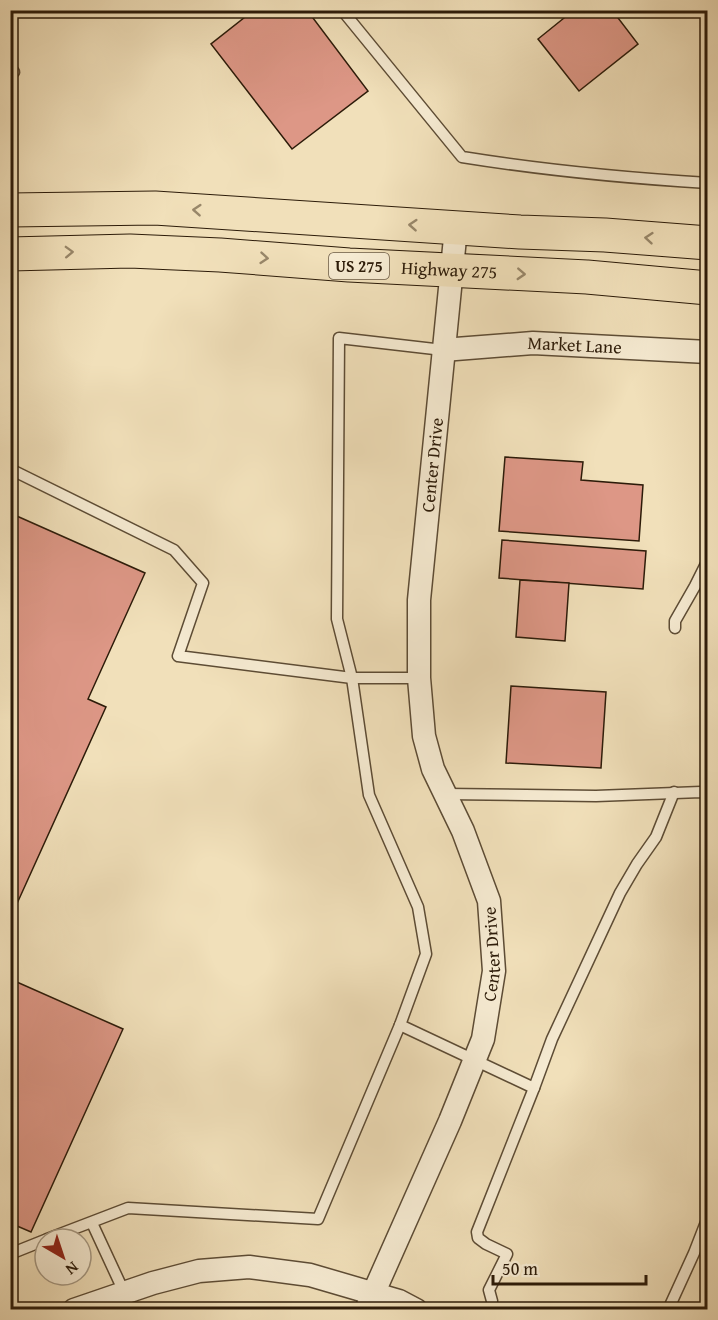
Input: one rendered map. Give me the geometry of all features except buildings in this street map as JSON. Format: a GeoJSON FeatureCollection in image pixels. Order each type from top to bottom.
{"type":"FeatureCollection","features":[{"type":"Feature","properties":{"kind":"highway"},"geometry":{"type":"LineString","coordinates":[[10,210],[155,208],[708,243]]}},
{"type":"Feature","properties":{"kind":"highway","name":"Highway 275"},"geometry":{"type":"LineString","coordinates":[[10,254],[130,251],[220,255],[349,265],[587,277],[708,288]]}},
{"type":"Feature","properties":{"kind":"street","name":"Center Drive"},"geometry":{"type":"LineString","coordinates":[[370,1301],[450,1121],[483,1039],[494,971],[489,901],[463,831],[432,769],[424,736],[420,678],[419,600],[456,228]]}},
{"type":"Feature","properties":{"kind":"street","name":"Market Lane"},"geometry":{"type":"LineString","coordinates":[[443,350],[533,343],[708,352]]}},
{"type":"Feature","properties":{"kind":"street"},"geometry":{"type":"LineString","coordinates":[[74,1310],[124,1292],[199,1271],[249,1267],[310,1275],[370,1301],[399,1301],[416,1310]]}},
{"type":"Feature","properties":{"kind":"lane"},"geometry":{"type":"LineString","coordinates":[[342,10],[462,157],[525,166],[708,183]]}},
{"type":"Feature","properties":{"kind":"lane"},"geometry":{"type":"LineString","coordinates":[[80,1227],[128,1208],[318,1219],[400,1024],[426,954],[418,907],[369,795],[352,678],[337,619],[339,339],[443,350]]}},
{"type":"Feature","properties":{"kind":"lane"},"geometry":{"type":"LineString","coordinates":[[10,469],[174,550],[203,583],[178,656],[352,678],[420,678]]}},
{"type":"Feature","properties":{"kind":"lane"},"geometry":{"type":"LineString","coordinates":[[675,628],[675,621],[708,560]]}},
{"type":"Feature","properties":{"kind":"lane"},"geometry":{"type":"LineString","coordinates":[[492,1301],[489,1290],[507,1254],[486,1244],[478,1238],[477,1232],[552,1039],[620,893],[656,837],[674,792]]}},
{"type":"Feature","properties":{"kind":"lane"},"geometry":{"type":"LineString","coordinates":[[445,794],[596,796],[701,792],[708,795]]}},
{"type":"Feature","properties":{"kind":"lane"},"geometry":{"type":"LineString","coordinates":[[400,1024],[534,1088]]}},
{"type":"Feature","properties":{"kind":"lane"},"geometry":{"type":"LineString","coordinates":[[668,1310],[708,1217]]}},
{"type":"Feature","properties":{"kind":"lane"},"geometry":{"type":"LineString","coordinates":[[92,1223],[124,1292]]}},
{"type":"Feature","properties":{"kind":"lane"},"geometry":{"type":"LineString","coordinates":[[10,1254],[33,1244]]}}]}
